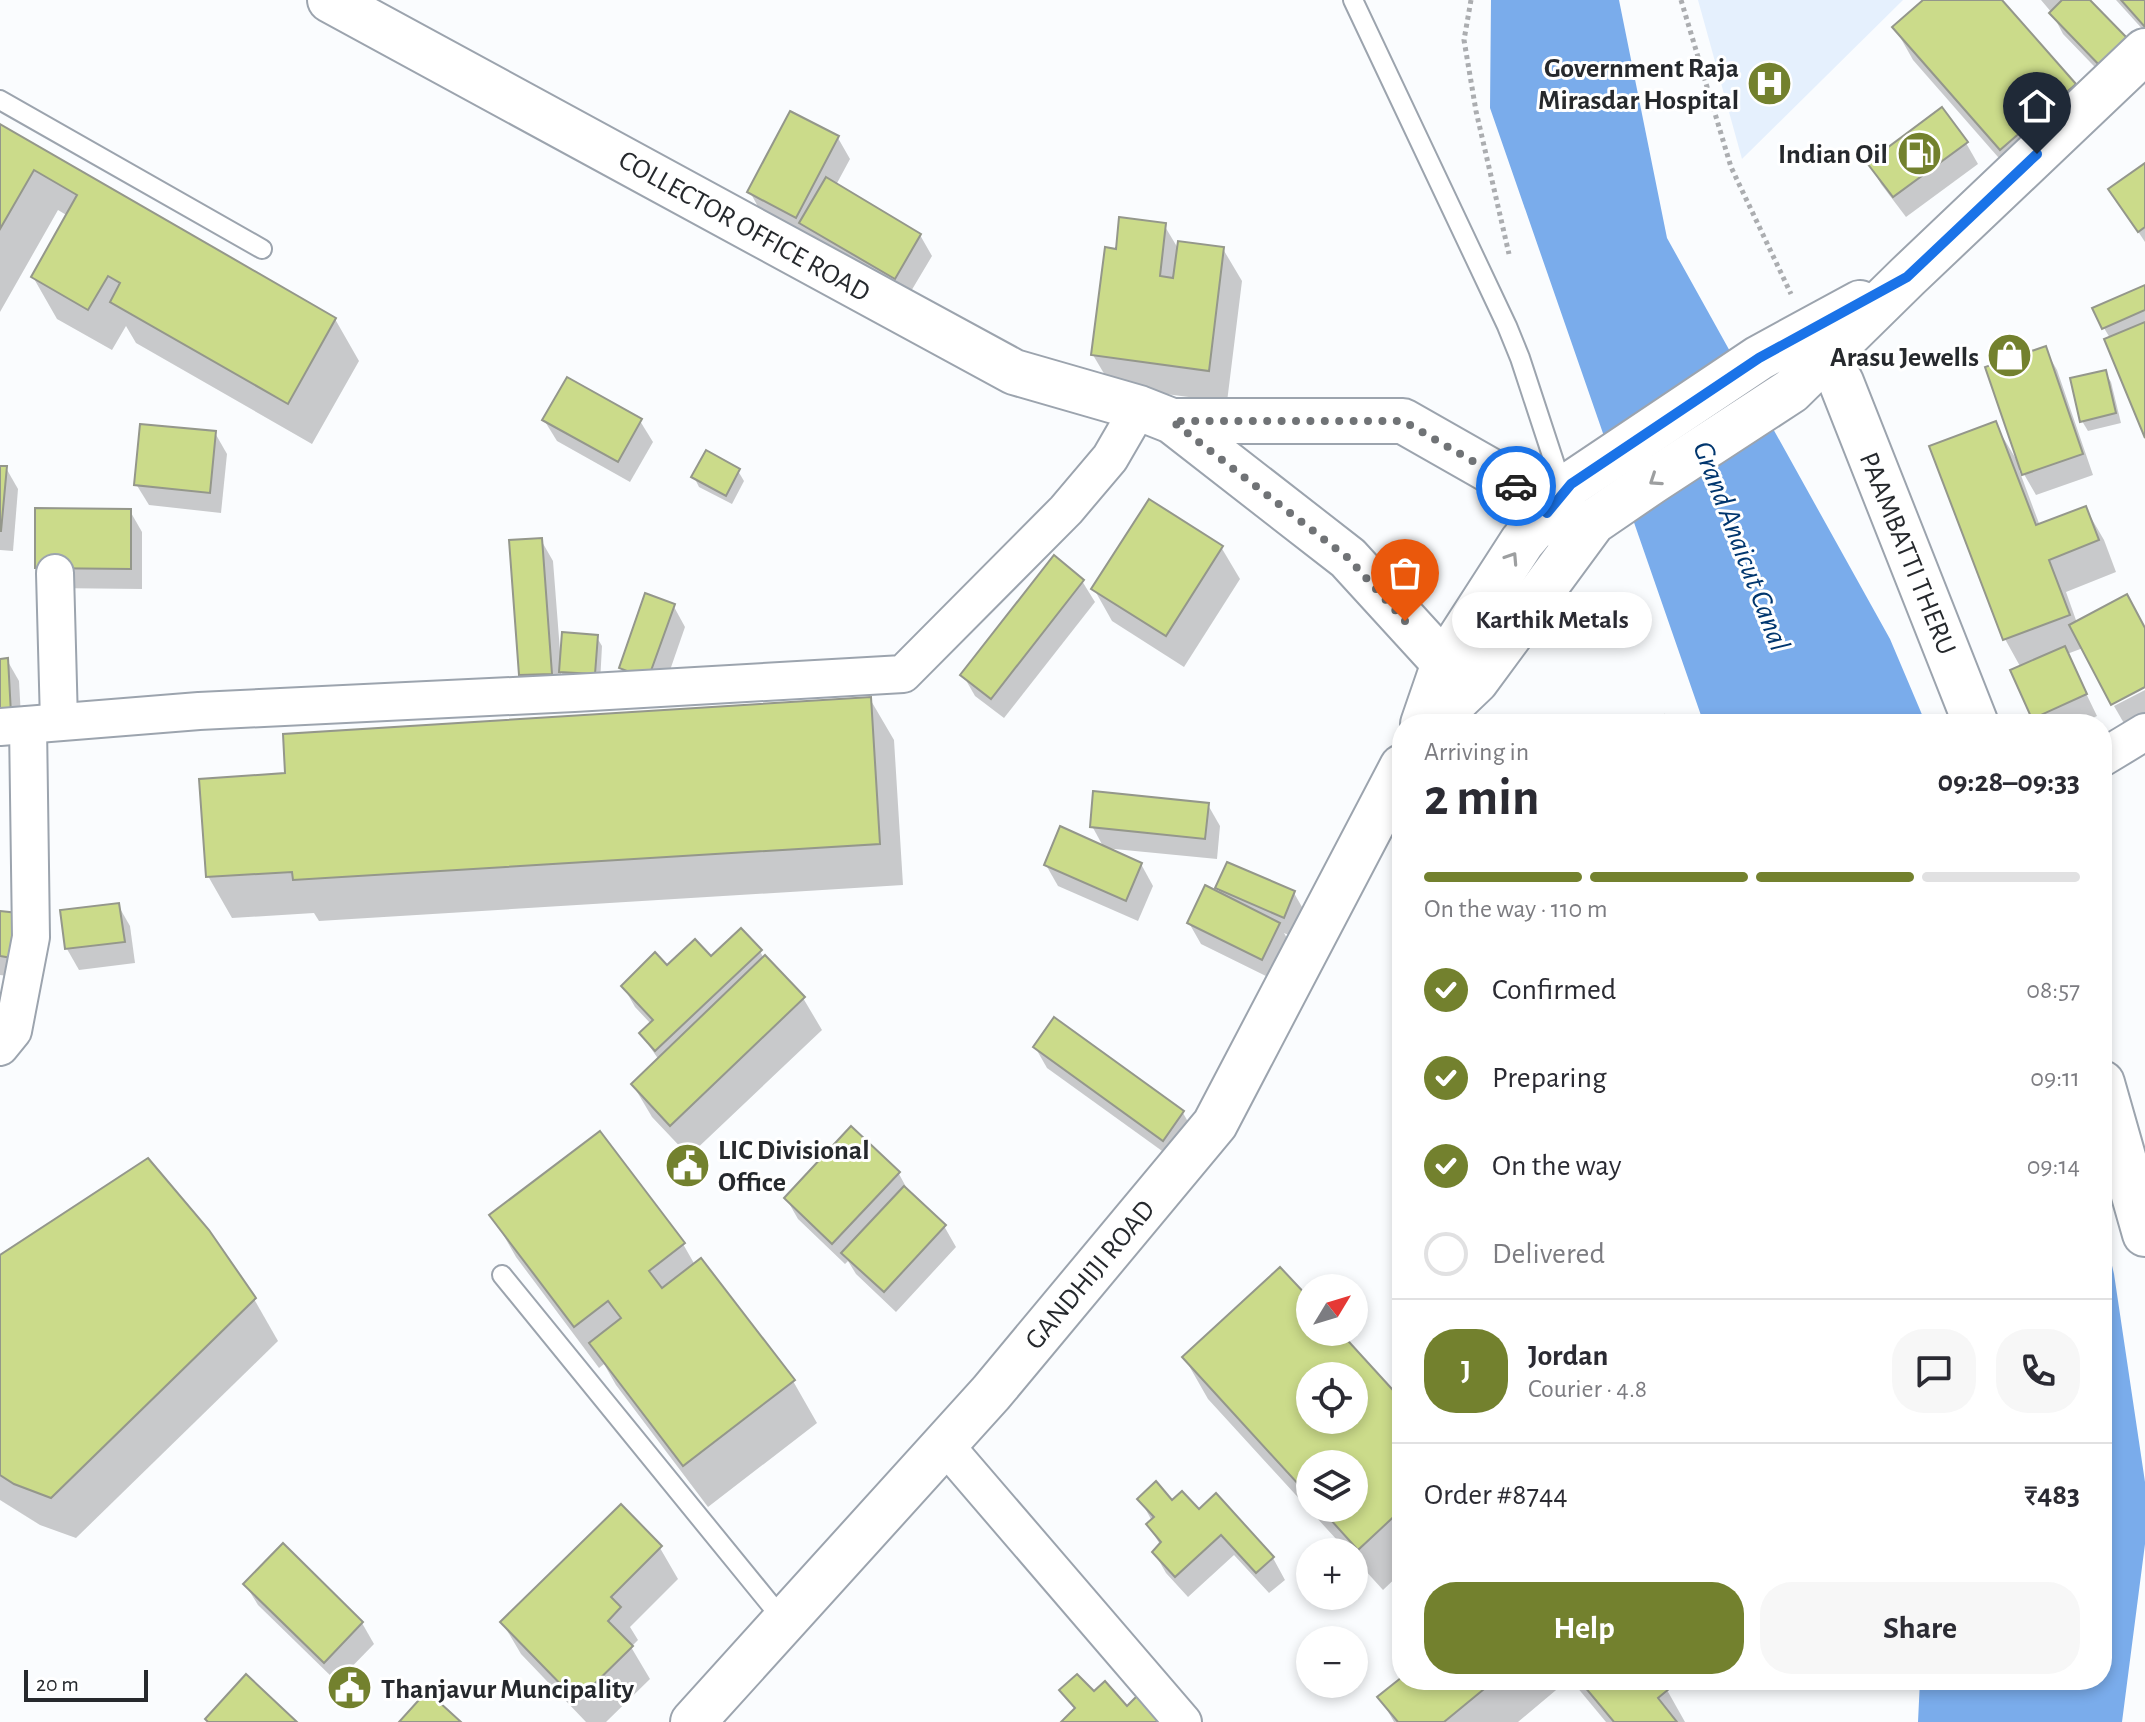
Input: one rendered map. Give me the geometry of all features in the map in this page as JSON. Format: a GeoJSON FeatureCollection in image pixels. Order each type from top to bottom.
{"type":"FeatureCollection","features":[{"type":"Feature","properties":{"kind":"main road","name":"COLLECTOR OFFICE ROAD"},"geometry":{"type":"LineString","coordinates":[[334,1],[1014,372],[1155,414],[1403,421],[1512,483],[1571,511]]}},
{"type":"Feature","properties":{"kind":"main road"},"geometry":{"type":"LineString","coordinates":[[1571,511],[1653,481],[1791,391],[2145,51]]}},
{"type":"Feature","properties":{"kind":"main road"},"geometry":{"type":"LineString","coordinates":[[1430,714],[1571,511],[1759,358],[1907,277]]}},
{"type":"Feature","properties":{"kind":"main road","name":"PAAMBATTI THERU"},"geometry":{"type":"LineString","coordinates":[[1841,382],[1972,714]]}},
{"type":"Feature","properties":{"kind":"main road","name":"COLLECTOR OFFICE ROAD"},"geometry":{"type":"LineString","coordinates":[[1155,414],[1348,558],[1460,672]]}},
{"type":"Feature","properties":{"kind":"main road"},"geometry":{"type":"LineString","coordinates":[[1437,714],[1460,672]]}},
{"type":"Feature","properties":{"kind":"main road","name":"GANDHIJI ROAD"},"geometry":{"type":"LineString","coordinates":[[693,1722],[991,1393],[1215,1124],[1392,786]]}},
{"type":"Feature","properties":{"kind":"main road"},"geometry":{"type":"LineString","coordinates":[[2112,1118],[2145,1234]]}},
{"type":"Feature","properties":{"kind":"street"},"geometry":{"type":"LineString","coordinates":[[29,725],[199,711],[903,674],[1066,510],[1110,458],[1155,414]]}},
{"type":"Feature","properties":{"kind":"street"},"geometry":{"type":"LineString","coordinates":[[0,1047],[13,1031],[31,937],[29,725],[55,573]]}},
{"type":"Feature","properties":{"kind":"street"},"geometry":{"type":"LineString","coordinates":[[2112,752],[2145,732]]}},
{"type":"Feature","properties":{"kind":"street"},"geometry":{"type":"LineString","coordinates":[[944,1444],[1183,1722]]}},
{"type":"Feature","properties":{"kind":"lane"},"geometry":{"type":"LineString","coordinates":[[1353,0],[1507,326],[1571,511]]}},
{"type":"Feature","properties":{"kind":"lane"},"geometry":{"type":"LineString","coordinates":[[0,100],[262,249]]}},
{"type":"Feature","properties":{"kind":"lane"},"geometry":{"type":"LineString","coordinates":[[502,1275],[784,1621]]}},
{"type":"Feature","properties":{"kind":"path"},"geometry":{"type":"LineString","coordinates":[[1471,0],[1464,40],[1476,111],[1511,264]]}},
{"type":"Feature","properties":{"kind":"path"},"geometry":{"type":"LineString","coordinates":[[1681,0],[1731,167],[1809,331]]}},
{"type":"Feature","properties":{"kind":"shaded area","name":"Government Raja Mirasdar Hospital"},"geometry":{"type":"Polygon","coordinates":[[[1698,0],[1903,0],[1742,159],[1698,0]]]}},
{"type":"Feature","properties":{"kind":"water","name":"Grand Anaicut Canal"},"geometry":{"type":"Polygon","coordinates":[[[1491,0],[1619,0],[1667,238],[1890,639],[1922,714],[1701,714],[1490,108],[1491,0]]]}},
{"type":"Feature","properties":{"kind":"water"},"geometry":{"type":"Polygon","coordinates":[[[2112,1266],[2145,1482],[2145,1544],[2122,1722],[1918,1722],[1920,1690],[2112,1690],[2112,1266]]]}},
{"type":"Feature","properties":{"kind":"building"},"geometry":{"type":"Polygon","coordinates":[[[1923,0],[2002,0],[2076,84],[2000,150],[1892,27],[1923,0]]]}},
{"type":"Feature","properties":{"kind":"building"},"geometry":{"type":"Polygon","coordinates":[[[2062,0],[2090,0],[2132,43],[2104,70],[2049,13],[2062,0]]]}},
{"type":"Feature","properties":{"kind":"building"},"geometry":{"type":"Polygon","coordinates":[[[2121,0],[2145,0],[2145,27],[2121,0]]]}},
{"type":"Feature","properties":{"kind":"building"},"geometry":{"type":"Polygon","coordinates":[[[1942,107],[1968,142],[1893,197],[1867,163],[1942,107]]]}},
{"type":"Feature","properties":{"kind":"building"},"geometry":{"type":"Polygon","coordinates":[[[790,111],[839,136],[796,218],[747,192],[790,111]]]}},
{"type":"Feature","properties":{"kind":"building"},"geometry":{"type":"Polygon","coordinates":[[[0,124],[336,318],[288,404],[110,302],[120,283],[108,276],[88,310],[31,277],[77,195],[34,170],[0,229],[0,124]]]}},
{"type":"Feature","properties":{"kind":"building"},"geometry":{"type":"Polygon","coordinates":[[[2145,163],[2145,227],[2138,232],[2108,189],[2145,163]]]}},
{"type":"Feature","properties":{"kind":"building"},"geometry":{"type":"Polygon","coordinates":[[[826,177],[921,234],[895,279],[799,223],[826,177]]]}},
{"type":"Feature","properties":{"kind":"building"},"geometry":{"type":"Polygon","coordinates":[[[1119,217],[1166,223],[1160,276],[1173,278],[1178,241],[1224,247],[1209,371],[1091,355],[1105,247],[1116,249],[1119,217]]]}},
{"type":"Feature","properties":{"kind":"building"},"geometry":{"type":"Polygon","coordinates":[[[2145,285],[2145,310],[2102,329],[2092,308],[2145,285]]]}},
{"type":"Feature","properties":{"kind":"building"},"geometry":{"type":"Polygon","coordinates":[[[2145,322],[2145,438],[2104,339],[2145,322]]]}},
{"type":"Feature","properties":{"kind":"building"},"geometry":{"type":"Polygon","coordinates":[[[2046,346],[2083,454],[2022,475],[1985,367],[2046,346]]]}},
{"type":"Feature","properties":{"kind":"building"},"geometry":{"type":"Polygon","coordinates":[[[2106,370],[2116,413],[2080,422],[2070,378],[2106,370]]]}},
{"type":"Feature","properties":{"kind":"building"},"geometry":{"type":"Polygon","coordinates":[[[567,377],[642,419],[618,462],[542,420],[567,377]]]}},
{"type":"Feature","properties":{"kind":"building"},"geometry":{"type":"Polygon","coordinates":[[[1996,421],[2036,525],[2086,506],[2099,540],[2049,560],[2070,615],[2003,640],[1929,446],[1996,421]]]}},
{"type":"Feature","properties":{"kind":"building"},"geometry":{"type":"Polygon","coordinates":[[[140,424],[216,431],[210,493],[134,485],[140,424]]]}},
{"type":"Feature","properties":{"kind":"building"},"geometry":{"type":"Polygon","coordinates":[[[706,450],[740,469],[726,496],[691,477],[706,450]]]}},
{"type":"Feature","properties":{"kind":"building"},"geometry":{"type":"Polygon","coordinates":[[[0,466],[7,466],[1,531],[0,531],[0,466]]]}},
{"type":"Feature","properties":{"kind":"building"},"geometry":{"type":"Polygon","coordinates":[[[1149,499],[1223,546],[1166,636],[1091,589],[1149,499]]]}},
{"type":"Feature","properties":{"kind":"building"},"geometry":{"type":"Polygon","coordinates":[[[35,508],[131,509],[131,569],[35,568],[35,508]]]}},
{"type":"Feature","properties":{"kind":"building"},"geometry":{"type":"Polygon","coordinates":[[[542,538],[552,674],[519,675],[509,540],[542,538]]]}},
{"type":"Feature","properties":{"kind":"building"},"geometry":{"type":"Polygon","coordinates":[[[1054,555],[1084,580],[991,699],[960,675],[1054,555]]]}},
{"type":"Feature","properties":{"kind":"building"},"geometry":{"type":"Polygon","coordinates":[[[645,593],[675,604],[648,679],[619,668],[645,593]]]}},
{"type":"Feature","properties":{"kind":"building"},"geometry":{"type":"Polygon","coordinates":[[[2127,594],[2145,628],[2145,687],[2111,705],[2069,625],[2127,594]]]}},
{"type":"Feature","properties":{"kind":"building"},"geometry":{"type":"Polygon","coordinates":[[[562,632],[598,635],[595,674],[559,672],[562,632]]]}},
{"type":"Feature","properties":{"kind":"building"},"geometry":{"type":"Polygon","coordinates":[[[2065,646],[2087,694],[2043,714],[2030,714],[2010,670],[2065,646]]]}},
{"type":"Feature","properties":{"kind":"building"},"geometry":{"type":"Polygon","coordinates":[[[8,658],[11,714],[0,715],[0,659],[8,658]]]}},
{"type":"Feature","properties":{"kind":"building"},"geometry":{"type":"Polygon","coordinates":[[[871,697],[880,844],[293,880],[292,872],[206,877],[199,779],[285,773],[283,734],[871,697]]]}},
{"type":"Feature","properties":{"kind":"building"},"geometry":{"type":"Polygon","coordinates":[[[1093,791],[1209,803],[1205,839],[1090,827],[1093,791]]]}},
{"type":"Feature","properties":{"kind":"building"},"geometry":{"type":"Polygon","coordinates":[[[1060,826],[1142,863],[1126,901],[1044,865],[1060,826]]]}},
{"type":"Feature","properties":{"kind":"building"},"geometry":{"type":"Polygon","coordinates":[[[1227,862],[1295,891],[1284,918],[1215,888],[1227,862]]]}},
{"type":"Feature","properties":{"kind":"building"},"geometry":{"type":"Polygon","coordinates":[[[1205,885],[1280,923],[1262,960],[1187,923],[1205,885]]]}},
{"type":"Feature","properties":{"kind":"building"},"geometry":{"type":"Polygon","coordinates":[[[119,903],[125,942],[65,949],[60,910],[119,903]]]}},
{"type":"Feature","properties":{"kind":"building"},"geometry":{"type":"Polygon","coordinates":[[[0,911],[18,913],[12,958],[0,956],[0,911]]]}},
{"type":"Feature","properties":{"kind":"building"},"geometry":{"type":"Polygon","coordinates":[[[741,928],[762,950],[655,1051],[639,1033],[653,1020],[621,986],[655,952],[667,965],[695,939],[711,956],[741,928]]]}},
{"type":"Feature","properties":{"kind":"building"},"geometry":{"type":"Polygon","coordinates":[[[765,955],[805,997],[670,1126],[631,1084],[765,955]]]}},
{"type":"Feature","properties":{"kind":"building"},"geometry":{"type":"Polygon","coordinates":[[[1054,1017],[1184,1111],[1163,1141],[1033,1047],[1054,1017]]]}},
{"type":"Feature","properties":{"kind":"building"},"geometry":{"type":"Polygon","coordinates":[[[851,1126],[900,1172],[832,1244],[784,1198],[851,1126]]]}},
{"type":"Feature","properties":{"kind":"building"},"geometry":{"type":"Polygon","coordinates":[[[600,1131],[685,1243],[649,1271],[662,1288],[701,1258],[795,1380],[683,1466],[589,1343],[621,1318],[608,1301],[574,1327],[489,1215],[600,1131]]]}},
{"type":"Feature","properties":{"kind":"building"},"geometry":{"type":"Polygon","coordinates":[[[148,1158],[209,1230],[256,1298],[51,1498],[14,1484],[0,1475],[0,1255],[148,1158]]]}},
{"type":"Feature","properties":{"kind":"building"},"geometry":{"type":"Polygon","coordinates":[[[904,1186],[946,1225],[884,1292],[841,1253],[904,1186]]]}},
{"type":"Feature","properties":{"kind":"building"},"geometry":{"type":"Polygon","coordinates":[[[1280,1267],[1296,1284],[1296,1346],[1353,1346],[1367,1362],[1296,1362],[1296,1434],[1368,1434],[1368,1363],[1392,1389],[1392,1518],[1368,1541],[1368,1538],[1347,1538],[1333,1522],[1368,1522],[1368,1450],[1296,1450],[1296,1482],[1182,1357],[1280,1267]]]}},
{"type":"Feature","properties":{"kind":"building"},"geometry":{"type":"Polygon","coordinates":[[[1156,1481],[1172,1500],[1182,1491],[1199,1509],[1216,1493],[1274,1557],[1256,1573],[1221,1535],[1175,1577],[1152,1552],[1161,1542],[1146,1524],[1154,1517],[1137,1499],[1156,1481]]]}},
{"type":"Feature","properties":{"kind":"building"},"geometry":{"type":"Polygon","coordinates":[[[621,1504],[662,1546],[611,1597],[621,1607],[608,1621],[633,1646],[577,1701],[500,1622],[621,1504]]]}},
{"type":"Feature","properties":{"kind":"building"},"geometry":{"type":"Polygon","coordinates":[[[283,1543],[363,1622],[324,1663],[243,1584],[283,1543]]]}},
{"type":"Feature","properties":{"kind":"building"},"geometry":{"type":"Polygon","coordinates":[[[246,1674],[297,1722],[208,1722],[205,1719],[246,1674]]]}},
{"type":"Feature","properties":{"kind":"building"},"geometry":{"type":"Polygon","coordinates":[[[1077,1674],[1094,1691],[1105,1681],[1127,1706],[1137,1696],[1161,1722],[1061,1722],[1075,1708],[1059,1690],[1077,1674]]]}},
{"type":"Feature","properties":{"kind":"building"},"geometry":{"type":"Polygon","coordinates":[[[1392,1685],[1392,1690],[1483,1690],[1444,1722],[1398,1722],[1377,1697],[1392,1685]]]}},
{"type":"Feature","properties":{"kind":"building"},"geometry":{"type":"Polygon","coordinates":[[[1587,1690],[1668,1690],[1658,1698],[1677,1722],[1614,1722],[1587,1690]]]}},
{"type":"Feature","properties":{"kind":"building"},"geometry":{"type":"Polygon","coordinates":[[[427,1691],[461,1722],[399,1722],[427,1691]]]}},
{"type":"Feature","properties":{"kind":"way so far"},"geometry":{"type":"LineString","coordinates":[[1405,621],[1348,558],[1172,421],[1403,421],[1516,486]]}},
{"type":"Feature","properties":{"kind":"place","name":"Government Raja Mirasdar Hospital"},"geometry":{"type":"Point","coordinates":[1770,83]}},
{"type":"Feature","properties":{"kind":"place","name":"Indian Oil"},"geometry":{"type":"Point","coordinates":[1919,153]}},
{"type":"Feature","properties":{"kind":"place","name":"Arasu Jewells"},"geometry":{"type":"Point","coordinates":[2010,356]}},
{"type":"Feature","properties":{"kind":"place","name":"Karthik Metals"},"geometry":{"type":"Point","coordinates":[1405,621]}},
{"type":"Feature","properties":{"kind":"place","name":"LIC Divisional Office"},"geometry":{"type":"Point","coordinates":[687,1165]}},
{"type":"Feature","properties":{"kind":"place","name":"Thanjavur Muncipality"},"geometry":{"type":"Point","coordinates":[350,1688]}},
{"type":"Feature","properties":{"kind":"route"},"geometry":{"type":"LineString","coordinates":[[1516,486],[1547,513],[1571,484],[1759,358],[1907,277],[2037,154]]}}]}
